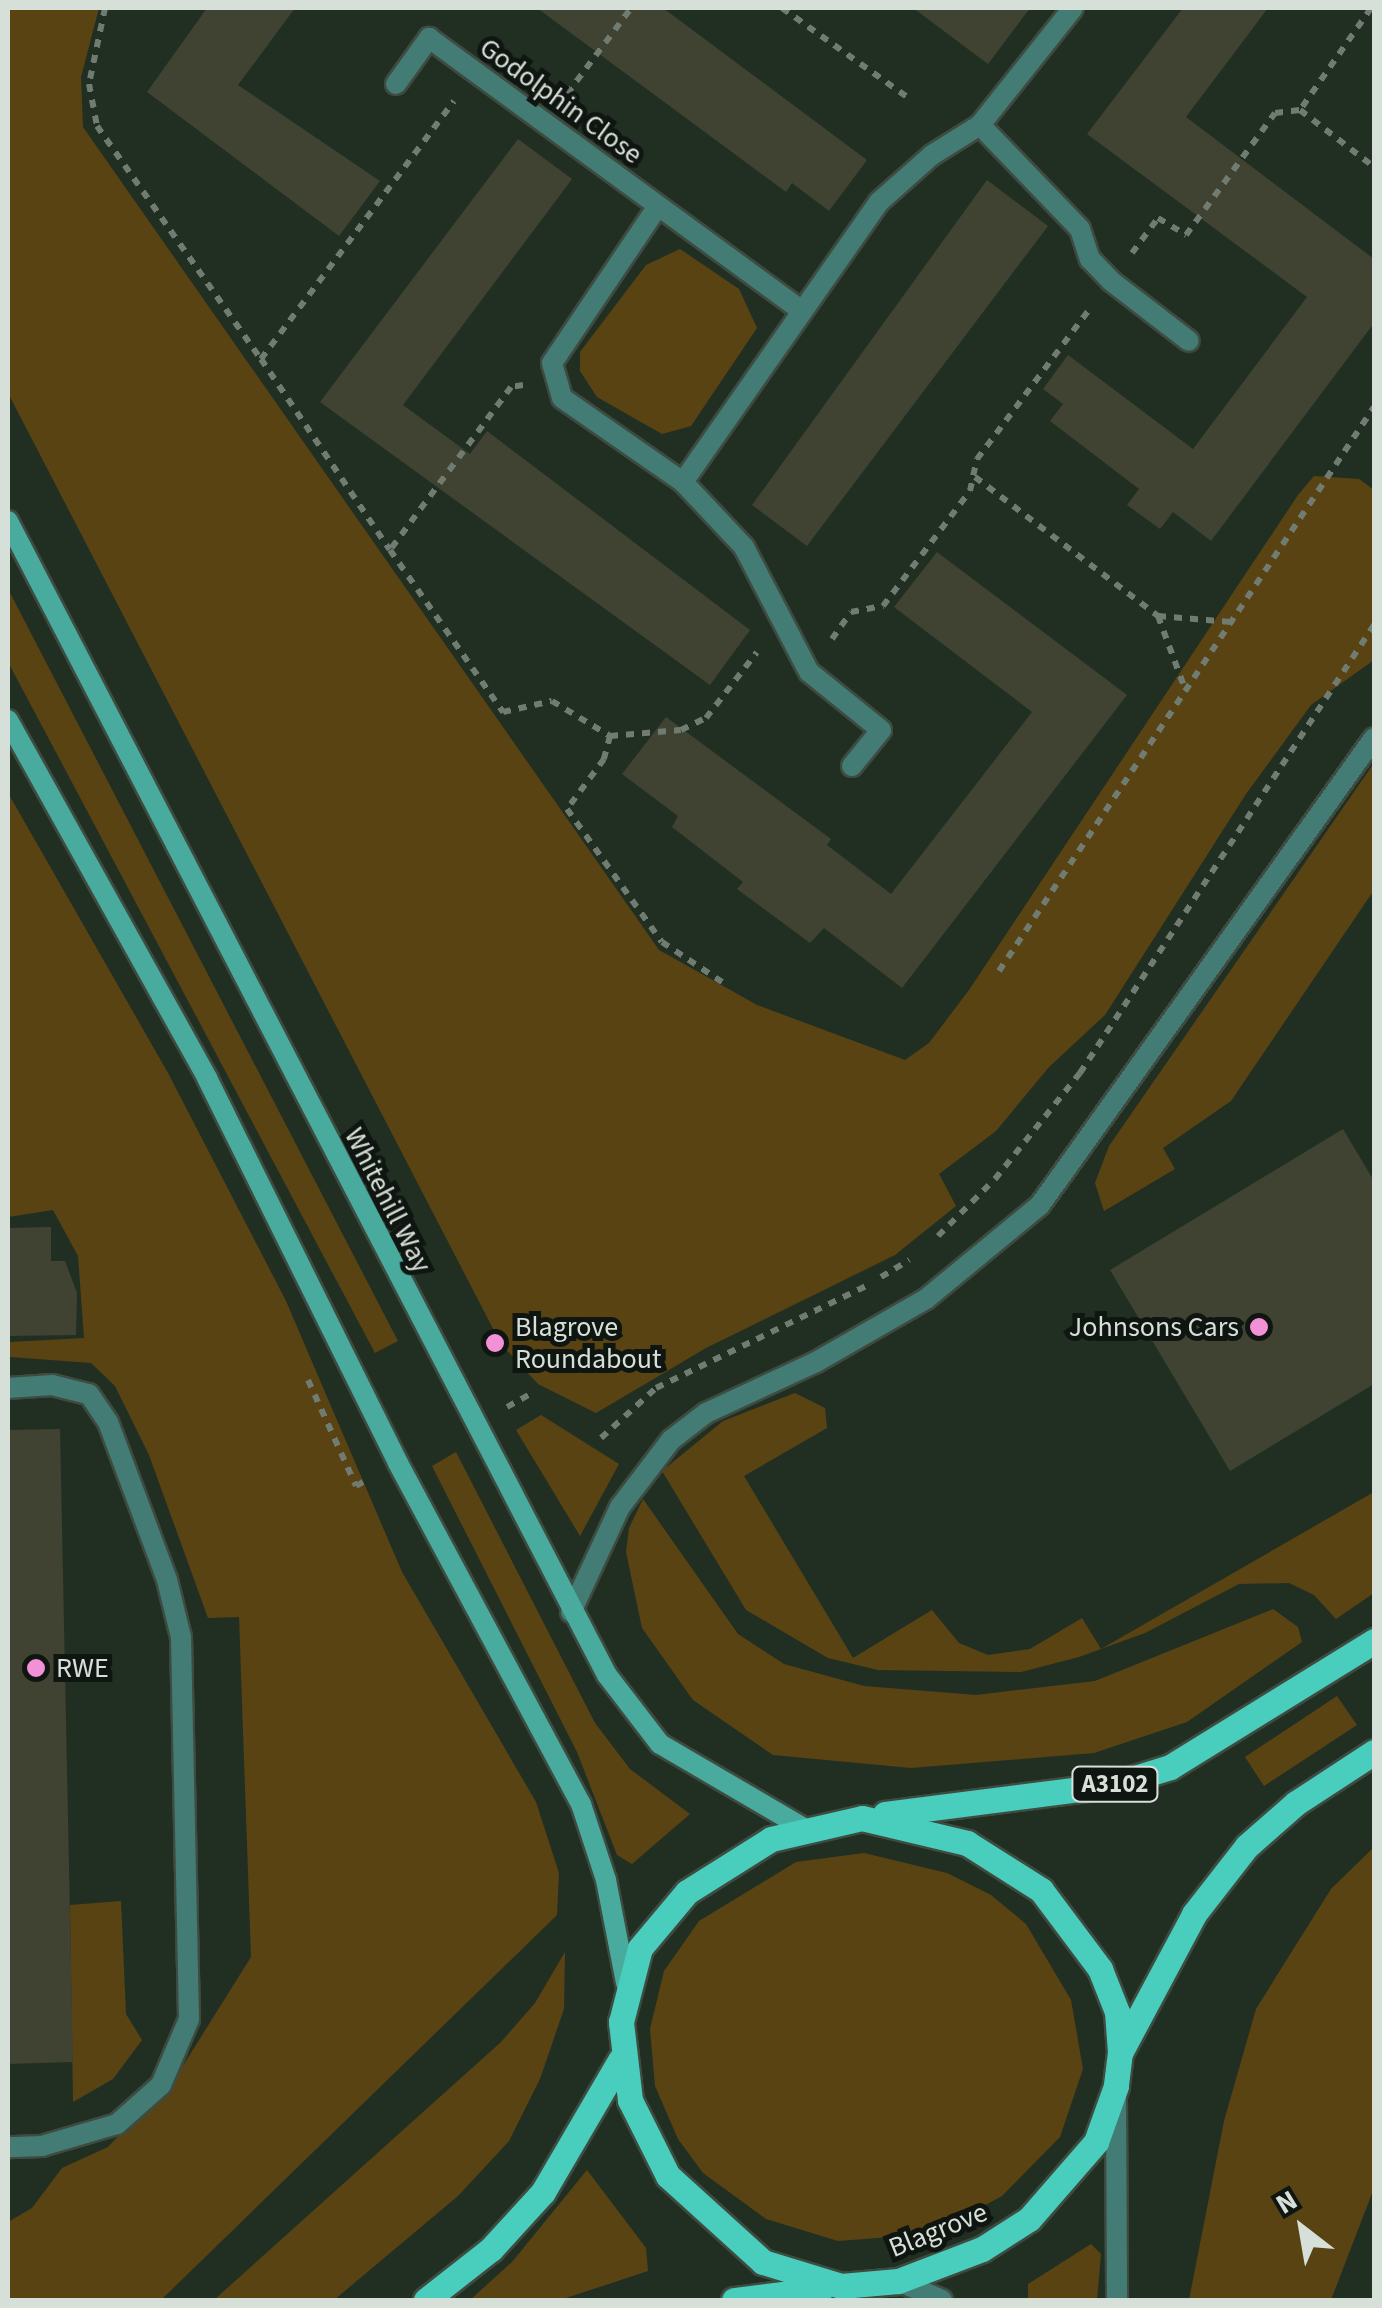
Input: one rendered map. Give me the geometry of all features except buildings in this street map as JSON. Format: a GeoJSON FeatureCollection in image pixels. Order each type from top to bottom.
{"type":"FeatureCollection","features":[{"type":"Feature","properties":{"kind":"main road","name":"Whitehill Way"},"geometry":{"type":"LineString","coordinates":[[8,521],[571,1612],[607,1674],[660,1744],[804,1828]]}},
{"type":"Feature","properties":{"kind":"main road"},"geometry":{"type":"LineString","coordinates":[[8,720],[206,1078],[398,1463],[581,1804],[602,1865],[626,1983]]}},
{"type":"Feature","properties":{"kind":"main road","name":"A3102"},"geometry":{"type":"LineString","coordinates":[[862,1818],[1112,1785],[1170,1767],[1374,1641]]}},
{"type":"Feature","properties":{"kind":"main road","name":"A3102"},"geometry":{"type":"LineString","coordinates":[[1120,2052],[1194,1914],[1247,1846],[1296,1803],[1374,1752]]}},
{"type":"Feature","properties":{"kind":"main road","name":"Blagrove"},"geometry":{"type":"LineString","coordinates":[[862,1818],[966,1842],[1040,1890],[1100,1969],[1116,2012],[1120,2052],[1116,2086],[1096,2142],[1044,2206],[982,2249],[898,2282],[841,2286],[763,2262],[688,2198],[652,2152],[620,2060],[626,1983],[650,1931],[687,1892],[754,1848],[804,1828],[862,1818]]}},
{"type":"Feature","properties":{"kind":"main road","name":"A3102"},"geometry":{"type":"LineString","coordinates":[[426,2300],[491,2249],[544,2192],[620,2060]]}},
{"type":"Feature","properties":{"kind":"main road","name":"A3102"},"geometry":{"type":"LineString","coordinates":[[734,2300],[841,2286]]}},
{"type":"Feature","properties":{"kind":"street"},"geometry":{"type":"LineString","coordinates":[[683,482],[800,310],[900,180],[980,125],[1073,8]]}},
{"type":"Feature","properties":{"kind":"street","name":"Godolphin Close"},"geometry":{"type":"LineString","coordinates":[[396,84],[429,38],[800,310]]}},
{"type":"Feature","properties":{"kind":"street"},"geometry":{"type":"LineString","coordinates":[[980,125],[1080,229],[1090,259],[1111,281],[1188,341]]}},
{"type":"Feature","properties":{"kind":"street"},"geometry":{"type":"LineString","coordinates":[[658,206],[559,344],[554,380],[562,398],[683,482],[744,547],[787,638],[809,672],[881,730],[852,766]]}},
{"type":"Feature","properties":{"kind":"street"},"geometry":{"type":"LineString","coordinates":[[571,1612],[620,1507],[671,1440],[706,1413],[816,1362],[926,1299],[1040,1205],[1374,738]]}},
{"type":"Feature","properties":{"kind":"street"},"geometry":{"type":"LineString","coordinates":[[8,1388],[52,1386],[89,1394],[108,1422],[166,1580],[182,1637],[189,2019],[160,2085],[117,2124],[42,2146],[8,2147]]}},
{"type":"Feature","properties":{"kind":"street"},"geometry":{"type":"LineString","coordinates":[[1116,2086],[1117,2300]]}},
{"type":"Feature","properties":{"kind":"street"},"geometry":{"type":"LineString","coordinates":[[898,2282],[942,2300]]}},
{"type":"Feature","properties":{"kind":"path"},"geometry":{"type":"LineString","coordinates":[[106,8],[89,84],[97,126],[503,712],[552,701],[610,736],[680,730],[706,718],[756,652],[787,638]]}},
{"type":"Feature","properties":{"kind":"path"},"geometry":{"type":"LineString","coordinates":[[545,124],[631,8]]}},
{"type":"Feature","properties":{"kind":"path"},"geometry":{"type":"LineString","coordinates":[[782,8],[910,99]]}},
{"type":"Feature","properties":{"kind":"path"},"geometry":{"type":"LineString","coordinates":[[1300,110],[1372,8]]}},
{"type":"Feature","properties":{"kind":"path"},"geometry":{"type":"LineString","coordinates":[[261,359],[476,72]]}},
{"type":"Feature","properties":{"kind":"path"},"geometry":{"type":"LineString","coordinates":[[809,672],[851,612],[883,606],[974,476],[977,459],[1158,218],[1186,235],[1274,113],[1300,110],[1374,167]]}},
{"type":"Feature","properties":{"kind":"path"},"geometry":{"type":"LineString","coordinates":[[390,550],[512,387],[554,380]]}},
{"type":"Feature","properties":{"kind":"path"},"geometry":{"type":"LineString","coordinates":[[999,971],[1374,406]]}},
{"type":"Feature","properties":{"kind":"path"},"geometry":{"type":"LineString","coordinates":[[974,476],[1158,616],[1186,690]]}},
{"type":"Feature","properties":{"kind":"path"},"geometry":{"type":"LineString","coordinates":[[1158,616],[1231,622]]}},
{"type":"Feature","properties":{"kind":"path"},"geometry":{"type":"LineString","coordinates":[[926,1246],[995,1179],[1080,1072],[1374,625]]}},
{"type":"Feature","properties":{"kind":"path"},"geometry":{"type":"LineString","coordinates":[[610,736],[604,759],[567,809],[662,942],[728,986]]}},
{"type":"Feature","properties":{"kind":"path"},"geometry":{"type":"LineString","coordinates":[[601,1438],[656,1388],[915,1256]]}},
{"type":"Feature","properties":{"kind":"path"},"geometry":{"type":"LineString","coordinates":[[308,1380],[356,1486]]}},
{"type":"Feature","properties":{"kind":"shaded area"},"geometry":{"type":"Polygon","coordinates":[[[8,8],[99,8],[81,77],[83,127],[659,950],[757,1005],[905,1060],[929,1043],[969,990],[1298,495],[1314,476],[1359,479],[1374,490],[1374,660],[1311,705],[1246,794],[1105,1015],[1049,1067],[996,1131],[939,1174],[956,1206],[895,1255],[706,1348],[596,1413],[538,1384],[501,1344],[8,393],[8,8]]]}},
{"type":"Feature","properties":{"kind":"shaded area"},"geometry":{"type":"Polygon","coordinates":[[[680,249],[739,289],[757,328],[691,426],[662,434],[597,397],[580,371],[580,352],[646,265],[680,249]]]}},
{"type":"Feature","properties":{"kind":"shaded area"},"geometry":{"type":"Polygon","coordinates":[[[8,589],[398,1341],[375,1353],[8,662],[8,589]]]}},
{"type":"Feature","properties":{"kind":"shaded area"},"geometry":{"type":"Polygon","coordinates":[[[1374,763],[1374,890],[1231,1101],[1163,1148],[1175,1169],[1104,1211],[1095,1183],[1109,1146],[1374,763]]]}},
{"type":"Feature","properties":{"kind":"shaded area"},"geometry":{"type":"Polygon","coordinates":[[[8,793],[168,1073],[286,1301],[402,1572],[536,1802],[559,1873],[557,1915],[161,2300],[8,2300],[8,2222],[32,2208],[62,2168],[108,2147],[179,2072],[251,1957],[239,1617],[208,1618],[149,1455],[115,1386],[91,1363],[10,1357],[10,1342],[84,1338],[78,1256],[53,1210],[8,1217],[8,793]]]}},
{"type":"Feature","properties":{"kind":"shaded area"},"geometry":{"type":"Polygon","coordinates":[[[795,1393],[825,1408],[827,1428],[744,1476],[853,1658],[932,1610],[959,1643],[988,1655],[1030,1649],[1082,1618],[1101,1649],[1021,1672],[878,1670],[828,1658],[746,1610],[662,1471],[723,1421],[795,1393]]]}},
{"type":"Feature","properties":{"kind":"shaded area"},"geometry":{"type":"Polygon","coordinates":[[[541,1415],[619,1464],[580,1536],[516,1430],[541,1415]]]}},
{"type":"Feature","properties":{"kind":"shaded area"},"geometry":{"type":"Polygon","coordinates":[[[456,1452],[595,1723],[630,1769],[690,1814],[632,1864],[617,1855],[577,1752],[432,1466],[456,1452]]]}},
{"type":"Feature","properties":{"kind":"shaded area"},"geometry":{"type":"Polygon","coordinates":[[[1374,1492],[1374,1593],[1336,1619],[1314,1595],[1289,1583],[1239,1584],[1145,1633],[1101,1649],[1374,1492]]]}},
{"type":"Feature","properties":{"kind":"shaded area"},"geometry":{"type":"Polygon","coordinates":[[[643,1499],[738,1634],[784,1664],[864,1686],[976,1695],[1095,1681],[1273,1609],[1298,1627],[1302,1642],[1187,1722],[1094,1753],[911,1768],[773,1755],[693,1700],[642,1628],[626,1552],[629,1528],[643,1499]]]}},
{"type":"Feature","properties":{"kind":"shaded area"},"geometry":{"type":"Polygon","coordinates":[[[1337,1696],[1357,1725],[1264,1786],[1245,1757],[1337,1696]]]}},
{"type":"Feature","properties":{"kind":"shaded area"},"geometry":{"type":"Polygon","coordinates":[[[1374,1847],[1374,2188],[1331,2300],[1189,2300],[1224,2121],[1256,2009],[1331,1889],[1374,1847]]]}},
{"type":"Feature","properties":{"kind":"shaded area"},"geometry":{"type":"Polygon","coordinates":[[[864,1853],[947,1873],[991,1895],[1026,1924],[1071,2000],[1083,2069],[1060,2137],[1002,2196],[931,2234],[838,2241],[766,2219],[703,2173],[678,2139],[655,2086],[650,2029],[664,1971],[699,1921],[796,1862],[864,1853]]]}},
{"type":"Feature","properties":{"kind":"shaded area"},"geometry":{"type":"Polygon","coordinates":[[[121,1901],[126,2014],[142,2040],[113,2079],[73,2102],[70,1905],[121,1901]]]}},
{"type":"Feature","properties":{"kind":"shaded area"},"geometry":{"type":"Polygon","coordinates":[[[565,1952],[564,2009],[540,2079],[509,2141],[458,2196],[334,2300],[214,2300],[501,2042],[535,2003],[565,1952]]]}},
{"type":"Feature","properties":{"kind":"shaded area"},"geometry":{"type":"Polygon","coordinates":[[[587,2170],[646,2248],[648,2271],[560,2300],[470,2300],[512,2262],[587,2170]]]}},
{"type":"Feature","properties":{"kind":"shaded area"},"geometry":{"type":"Polygon","coordinates":[[[1091,2244],[1101,2254],[1097,2300],[1028,2300],[1028,2284],[1091,2244]]]}},
{"type":"Feature","properties":{"kind":"place","name":"Johnsons Cars"},"geometry":{"type":"Point","coordinates":[1259,1327]}},
{"type":"Feature","properties":{"kind":"place","name":"Blagrove Roundabout"},"geometry":{"type":"Point","coordinates":[495,1343]}},
{"type":"Feature","properties":{"kind":"place","name":"RWE"},"geometry":{"type":"Point","coordinates":[36,1668]}}]}
